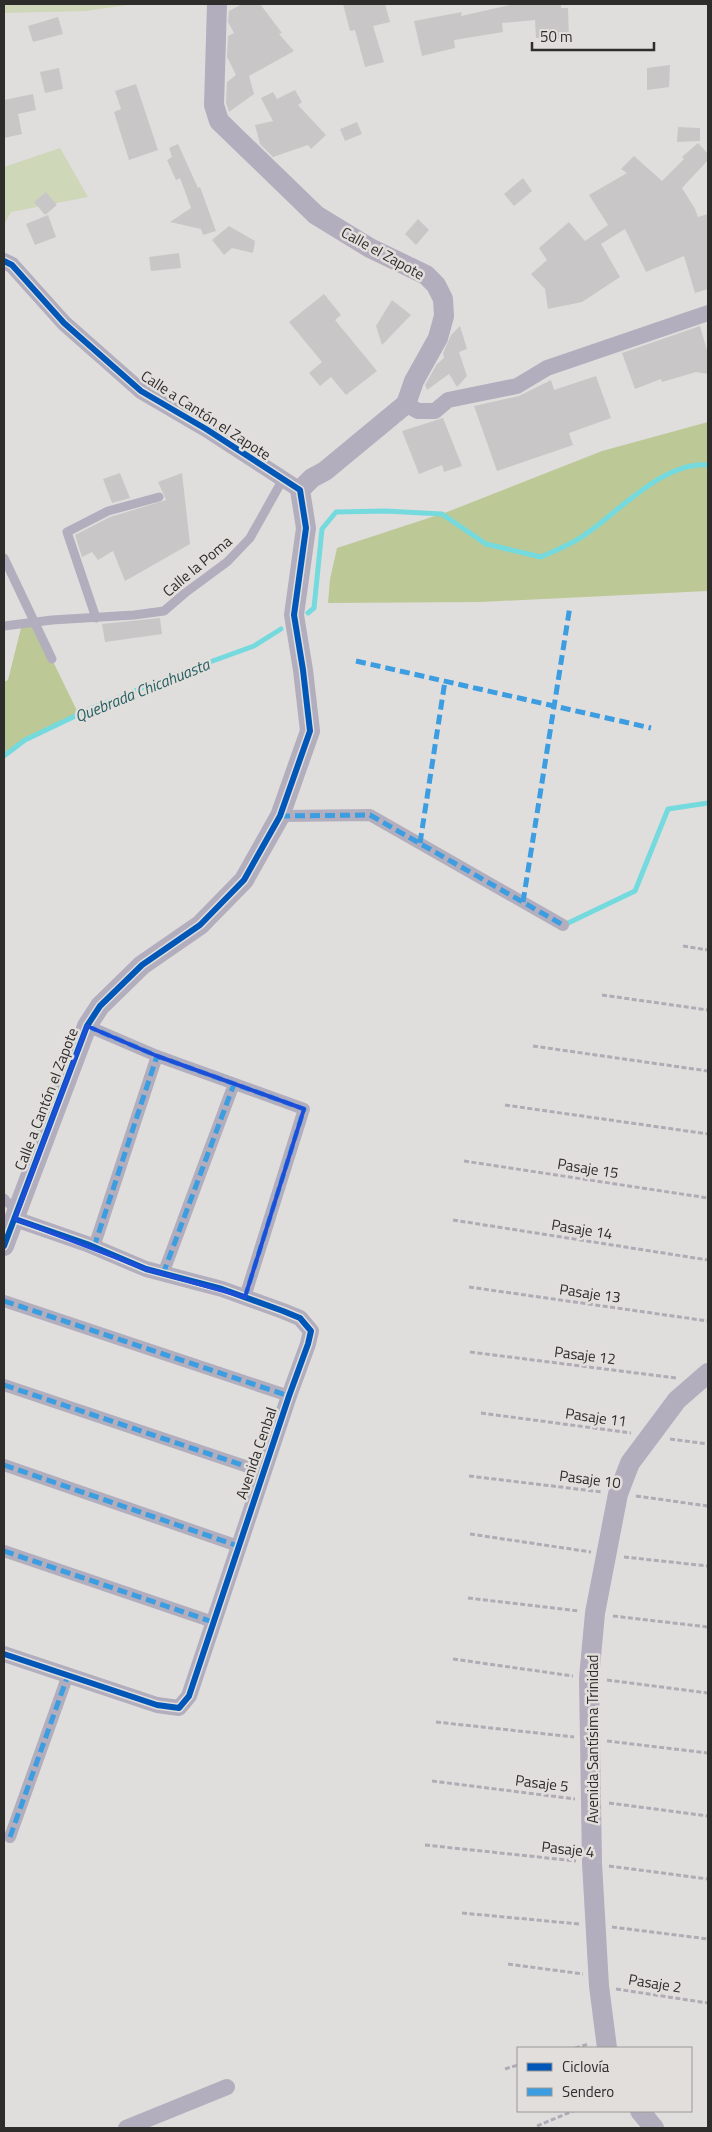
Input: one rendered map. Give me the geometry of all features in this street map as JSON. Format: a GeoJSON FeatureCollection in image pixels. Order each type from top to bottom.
{"type":"FeatureCollection","features":[{"type":"Feature","properties":{"kind":"street","name":"Calle el Zapote"},"geometry":{"type":"LineString","coordinates":[[217,4],[214,105],[220,121],[316,215],[370,248],[426,274],[440,292],[443,299],[444,316],[438,338],[414,381],[406,404]]}},
{"type":"Feature","properties":{"kind":"street","name":"Calle a Cantón el Zapote"},"geometry":{"type":"LineString","coordinates":[[4,261],[12,264],[64,322],[141,391],[206,429],[300,490],[306,528],[294,615],[310,731],[280,816],[244,880],[200,925],[142,965],[100,1006],[87,1026],[4,1246]]}},
{"type":"Feature","properties":{"kind":"street"},"geometry":{"type":"LineString","coordinates":[[300,490],[312,478],[325,471],[406,404],[418,411],[435,411],[448,400],[517,386],[547,368],[708,313]]}},
{"type":"Feature","properties":{"kind":"street"},"geometry":{"type":"LineString","coordinates":[[280,816],[370,815],[563,925]]}},
{"type":"Feature","properties":{"kind":"street"},"geometry":{"type":"LineString","coordinates":[[87,1026],[157,1056],[304,1109],[245,1297]]}},
{"type":"Feature","properties":{"kind":"street"},"geometry":{"type":"LineString","coordinates":[[94,1247],[157,1056]]}},
{"type":"Feature","properties":{"kind":"street"},"geometry":{"type":"LineString","coordinates":[[163,1274],[234,1084]]}},
{"type":"Feature","properties":{"kind":"street","name":"Avenida Cenbal"},"geometry":{"type":"LineString","coordinates":[[4,1654],[157,1705],[179,1708],[188,1696],[311,1331],[300,1318],[245,1297],[146,1269],[16,1216]]}},
{"type":"Feature","properties":{"kind":"street"},"geometry":{"type":"LineString","coordinates":[[4,1302],[289,1396]]}},
{"type":"Feature","properties":{"kind":"street","name":"Avenida Santísima Trinidad"},"geometry":{"type":"LineString","coordinates":[[606,2047],[598,1981],[590,1801],[589,1678],[595,1614],[618,1494],[630,1463],[677,1400],[702,1377]]}},
{"type":"Feature","properties":{"kind":"street"},"geometry":{"type":"LineString","coordinates":[[4,1385],[263,1472]]}},
{"type":"Feature","properties":{"kind":"street"},"geometry":{"type":"LineString","coordinates":[[4,1465],[238,1546]]}},
{"type":"Feature","properties":{"kind":"street"},"geometry":{"type":"LineString","coordinates":[[4,1551],[213,1622]]}},
{"type":"Feature","properties":{"kind":"street"},"geometry":{"type":"LineString","coordinates":[[10,1837],[68,1675]]}},
{"type":"Feature","properties":{"kind":"street"},"geometry":{"type":"LineString","coordinates":[[126,2128],[144,2125],[227,2087]]}},
{"type":"Feature","properties":{"kind":"street"},"geometry":{"type":"LineString","coordinates":[[641,2112],[654,2128]]}},
{"type":"Feature","properties":{"kind":"lane","name":"Calle la Poma"},"geometry":{"type":"LineString","coordinates":[[4,626],[164,612],[185,593],[227,562],[250,538],[283,479]]}},
{"type":"Feature","properties":{"kind":"lane"},"geometry":{"type":"LineString","coordinates":[[96,618],[67,532],[108,511],[159,497]]}},
{"type":"Feature","properties":{"kind":"lane"},"geometry":{"type":"LineString","coordinates":[[4,558],[52,659]]}},
{"type":"Feature","properties":{"kind":"lane"},"geometry":{"type":"LineString","coordinates":[[4,1198],[16,1216]]}},
{"type":"Feature","properties":{"kind":"path"},"geometry":{"type":"LineString","coordinates":[[683,946],[708,950]]}},
{"type":"Feature","properties":{"kind":"path"},"geometry":{"type":"LineString","coordinates":[[602,995],[708,1010]]}},
{"type":"Feature","properties":{"kind":"path"},"geometry":{"type":"LineString","coordinates":[[533,1046],[708,1071]]}},
{"type":"Feature","properties":{"kind":"path"},"geometry":{"type":"LineString","coordinates":[[504,1105],[708,1134]]}},
{"type":"Feature","properties":{"kind":"path"},"geometry":{"type":"LineString","coordinates":[[505,2069],[517,2065]]}},
{"type":"Feature","properties":{"kind":"path"},"geometry":{"type":"LineString","coordinates":[[538,2126],[571,2112]]}},
{"type":"Feature","properties":{"kind":"highlighted area"},"geometry":{"type":"Polygon","coordinates":[[[87,1026],[157,1056],[304,1109],[245,1297],[146,1269],[15,1219],[87,1026]]]}},
{"type":"Feature","properties":{"kind":"green space"},"geometry":{"type":"Polygon","coordinates":[[[4,4],[134,4],[86,11],[4,13],[4,4]]]}},
{"type":"Feature","properties":{"kind":"green space"},"geometry":{"type":"Polygon","coordinates":[[[60,148],[88,197],[11,212],[4,225],[4,167],[60,148]]]}},
{"type":"Feature","properties":{"kind":"green space"},"geometry":{"type":"Polygon","coordinates":[[[708,422],[708,591],[481,602],[328,603],[330,579],[337,548],[447,512],[602,451],[708,422]]]}},
{"type":"Feature","properties":{"kind":"green space"},"geometry":{"type":"Polygon","coordinates":[[[34,622],[79,715],[25,740],[4,755],[4,682],[8,680],[22,624],[34,622]]]}},
{"type":"Feature","properties":{"kind":"building"},"geometry":{"type":"Polygon","coordinates":[[[242,4],[260,4],[282,33],[279,34],[294,51],[249,76],[254,94],[229,112],[226,103],[227,82],[236,75],[227,57],[228,36],[234,33],[228,22],[229,11],[242,4]]]}},
{"type":"Feature","properties":{"kind":"building"},"geometry":{"type":"Polygon","coordinates":[[[343,4],[385,4],[390,22],[373,26],[384,62],[365,67],[355,30],[350,31],[343,4]]]}},
{"type":"Feature","properties":{"kind":"building"},"geometry":{"type":"Polygon","coordinates":[[[514,4],[561,4],[561,8],[568,8],[569,39],[536,38],[535,20],[502,23],[503,32],[454,40],[455,48],[422,56],[414,21],[462,12],[461,16],[514,4]]]}},
{"type":"Feature","properties":{"kind":"building"},"geometry":{"type":"Polygon","coordinates":[[[58,17],[63,34],[33,42],[28,26],[58,17]]]}},
{"type":"Feature","properties":{"kind":"building"},"geometry":{"type":"Polygon","coordinates":[[[670,65],[669,87],[647,90],[647,68],[670,65]]]}},
{"type":"Feature","properties":{"kind":"building"},"geometry":{"type":"Polygon","coordinates":[[[59,68],[63,89],[45,93],[40,72],[59,68]]]}},
{"type":"Feature","properties":{"kind":"building"},"geometry":{"type":"Polygon","coordinates":[[[136,84],[158,150],[129,160],[114,112],[121,109],[115,91],[136,84]]]}},
{"type":"Feature","properties":{"kind":"building"},"geometry":{"type":"Polygon","coordinates":[[[295,90],[302,102],[298,105],[326,135],[311,149],[308,145],[273,157],[260,144],[255,125],[273,121],[261,98],[273,92],[277,99],[295,90]]]}},
{"type":"Feature","properties":{"kind":"building"},"geometry":{"type":"Polygon","coordinates":[[[33,94],[36,110],[18,114],[22,134],[4,138],[4,100],[33,94]]]}},
{"type":"Feature","properties":{"kind":"building"},"geometry":{"type":"Polygon","coordinates":[[[357,122],[362,134],[345,141],[340,129],[357,122]]]}},
{"type":"Feature","properties":{"kind":"building"},"geometry":{"type":"Polygon","coordinates":[[[678,127],[700,128],[700,141],[677,142],[678,127]]]}},
{"type":"Feature","properties":{"kind":"building"},"geometry":{"type":"Polygon","coordinates":[[[698,143],[708,154],[708,160],[682,188],[698,217],[708,214],[708,289],[695,293],[684,256],[646,272],[625,229],[601,244],[620,277],[582,302],[548,309],[545,289],[531,274],[547,260],[539,248],[569,222],[585,241],[608,225],[589,195],[627,173],[621,169],[634,156],[662,181],[684,159],[682,157],[698,143]]]}},
{"type":"Feature","properties":{"kind":"building"},"geometry":{"type":"Polygon","coordinates":[[[178,144],[198,188],[200,187],[216,231],[203,235],[201,229],[170,222],[191,208],[180,178],[176,180],[167,160],[172,157],[169,148],[178,144]]]}},
{"type":"Feature","properties":{"kind":"building"},"geometry":{"type":"Polygon","coordinates":[[[523,178],[532,191],[514,206],[504,194],[523,178]]]}},
{"type":"Feature","properties":{"kind":"building"},"geometry":{"type":"Polygon","coordinates":[[[46,192],[57,205],[45,215],[34,202],[46,192]]]}},
{"type":"Feature","properties":{"kind":"building"},"geometry":{"type":"Polygon","coordinates":[[[48,215],[56,237],[35,245],[26,224],[48,215]]]}},
{"type":"Feature","properties":{"kind":"building"},"geometry":{"type":"Polygon","coordinates":[[[418,219],[429,230],[416,245],[405,234],[418,219]]]}},
{"type":"Feature","properties":{"kind":"building"},"geometry":{"type":"Polygon","coordinates":[[[229,226],[255,241],[253,253],[232,248],[224,255],[212,240],[229,226]]]}},
{"type":"Feature","properties":{"kind":"building"},"geometry":{"type":"Polygon","coordinates":[[[179,253],[181,268],[151,271],[149,257],[179,253]]]}},
{"type":"Feature","properties":{"kind":"building"},"geometry":{"type":"Polygon","coordinates":[[[324,294],[341,315],[335,320],[377,371],[346,395],[331,377],[320,386],[309,373],[322,362],[289,322],[324,294]]]}},
{"type":"Feature","properties":{"kind":"building"},"geometry":{"type":"Polygon","coordinates":[[[392,300],[411,315],[382,345],[376,326],[392,300]]]}},
{"type":"Feature","properties":{"kind":"building"},"geometry":{"type":"Polygon","coordinates":[[[460,326],[467,349],[459,352],[467,376],[457,387],[449,374],[427,390],[425,385],[437,364],[444,358],[443,353],[451,335],[460,326]]]}},
{"type":"Feature","properties":{"kind":"building"},"geometry":{"type":"Polygon","coordinates":[[[700,326],[708,354],[708,374],[696,372],[662,382],[661,379],[635,389],[622,353],[700,326]]]}},
{"type":"Feature","properties":{"kind":"building"},"geometry":{"type":"Polygon","coordinates":[[[596,376],[611,418],[569,433],[573,445],[497,471],[474,406],[519,396],[551,380],[554,390],[596,376]]]}},
{"type":"Feature","properties":{"kind":"building"},"geometry":{"type":"Polygon","coordinates":[[[443,418],[462,466],[444,472],[442,465],[419,474],[402,431],[443,418]]]}},
{"type":"Feature","properties":{"kind":"building"},"geometry":{"type":"Polygon","coordinates":[[[120,473],[130,498],[112,503],[103,479],[120,473]]]}},
{"type":"Feature","properties":{"kind":"building"},"geometry":{"type":"Polygon","coordinates":[[[182,473],[190,544],[125,581],[113,551],[98,560],[92,552],[82,557],[75,535],[110,517],[166,500],[158,482],[182,473]]]}},
{"type":"Feature","properties":{"kind":"building"},"geometry":{"type":"Polygon","coordinates":[[[160,618],[162,634],[105,642],[102,624],[160,618]]]}},
{"type":"Feature","properties":{"kind":"waterway","name":"Quebrada Chicahuasta"},"geometry":{"type":"LineString","coordinates":[[308,613],[314,608],[322,529],[336,512],[385,511],[442,514],[486,544],[541,557],[581,538],[659,479],[692,466],[708,465]]}},
{"type":"Feature","properties":{"kind":"waterway","name":"Quebrada Chicahuasta"},"geometry":{"type":"LineString","coordinates":[[4,756],[25,740],[92,708],[254,646],[281,629]]}},
{"type":"Feature","properties":{"kind":"waterway"},"geometry":{"type":"LineString","coordinates":[[564,925],[635,891],[668,809],[708,803]]}},
{"type":"Feature","properties":{"kind":"marked path"},"geometry":{"type":"LineString","coordinates":[[523,902],[570,606]]}},
{"type":"Feature","properties":{"kind":"marked path"},"geometry":{"type":"LineString","coordinates":[[356,661],[651,728]]}},
{"type":"Feature","properties":{"kind":"marked path"},"geometry":{"type":"LineString","coordinates":[[420,843],[445,681]]}},
{"type":"Feature","properties":{"kind":"marked path"},"geometry":{"type":"LineString","coordinates":[[280,816],[370,815],[563,925]]}},
{"type":"Feature","properties":{"kind":"marked path"},"geometry":{"type":"LineString","coordinates":[[87,1026],[157,1056],[304,1109],[245,1297]]}},
{"type":"Feature","properties":{"kind":"marked path"},"geometry":{"type":"LineString","coordinates":[[94,1247],[157,1056]]}},
{"type":"Feature","properties":{"kind":"marked path"},"geometry":{"type":"LineString","coordinates":[[163,1274],[234,1084]]}},
{"type":"Feature","properties":{"kind":"marked path"},"geometry":{"type":"LineString","coordinates":[[4,1301],[289,1396]]}},
{"type":"Feature","properties":{"kind":"marked path"},"geometry":{"type":"LineString","coordinates":[[4,1385],[263,1472]]}},
{"type":"Feature","properties":{"kind":"marked path"},"geometry":{"type":"LineString","coordinates":[[4,1465],[238,1546]]}},
{"type":"Feature","properties":{"kind":"marked path"},"geometry":{"type":"LineString","coordinates":[[4,1551],[213,1622]]}},
{"type":"Feature","properties":{"kind":"marked path"},"geometry":{"type":"LineString","coordinates":[[10,1837],[68,1675]]}},
{"type":"Feature","properties":{"kind":"cycle path"},"geometry":{"type":"LineString","coordinates":[[4,261],[12,265],[64,323],[141,391],[206,429],[300,490],[306,528],[294,615],[310,731],[280,816],[244,880],[200,925],[142,965],[100,1006],[87,1026],[4,1246]]}},
{"type":"Feature","properties":{"kind":"cycle path"},"geometry":{"type":"LineString","coordinates":[[4,1654],[157,1705],[179,1708],[189,1696],[311,1331],[300,1318],[283,1311],[222,1289],[146,1269],[87,1244],[15,1219]]}}]}
